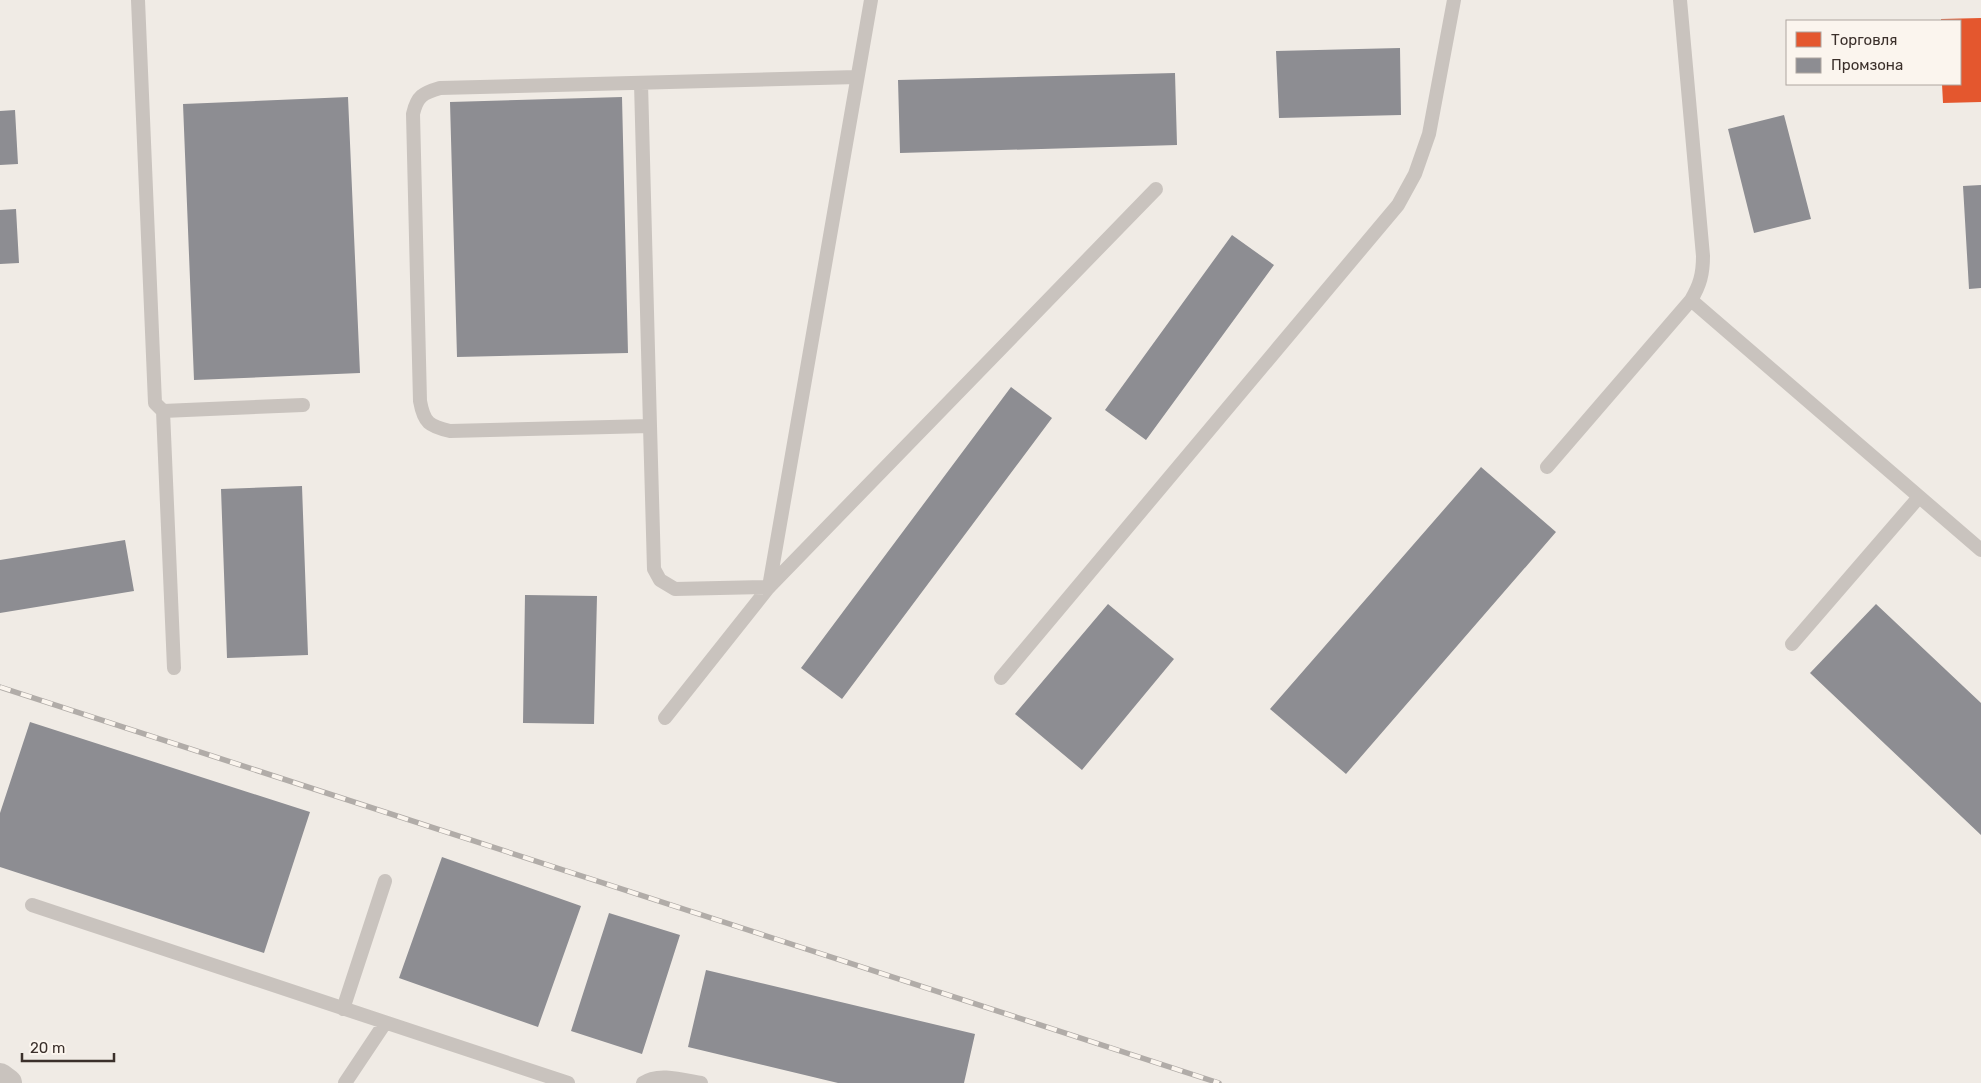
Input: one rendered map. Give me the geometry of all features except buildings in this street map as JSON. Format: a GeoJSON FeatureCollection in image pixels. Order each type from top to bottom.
{"type":"FeatureCollection","features":[{"type":"Feature","properties":{"kind":"street"},"geometry":{"type":"LineString","coordinates":[[0,1077],[8,1083]]}},
{"type":"Feature","properties":{"kind":"lane"},"geometry":{"type":"LineString","coordinates":[[138,0],[155,402],[163,411],[174,668]]}},
{"type":"Feature","properties":{"kind":"lane"},"geometry":{"type":"LineString","coordinates":[[769,587],[871,0]]}},
{"type":"Feature","properties":{"kind":"lane"},"geometry":{"type":"LineString","coordinates":[[1001,678],[1398,205],[1415,174],[1429,134],[1454,0]]}},
{"type":"Feature","properties":{"kind":"lane"},"geometry":{"type":"LineString","coordinates":[[1547,467],[1691,300],[1701,280],[1703,256],[1680,0]]}},
{"type":"Feature","properties":{"kind":"lane"},"geometry":{"type":"LineString","coordinates":[[650,426],[450,431],[432,427],[423,416],[420,401],[413,114],[415,104],[424,93],[440,88],[857,77]]}},
{"type":"Feature","properties":{"kind":"lane"},"geometry":{"type":"LineString","coordinates":[[641,83],[654,569],[660,580],[675,589],[769,587]]}},
{"type":"Feature","properties":{"kind":"lane"},"geometry":{"type":"LineString","coordinates":[[665,718],[769,587],[1156,189]]}},
{"type":"Feature","properties":{"kind":"lane"},"geometry":{"type":"LineString","coordinates":[[1691,300],[1981,550]]}},
{"type":"Feature","properties":{"kind":"lane"},"geometry":{"type":"LineString","coordinates":[[163,411],[303,404]]}},
{"type":"Feature","properties":{"kind":"lane"},"geometry":{"type":"LineString","coordinates":[[1792,644],[1919,497]]}},
{"type":"Feature","properties":{"kind":"lane"},"geometry":{"type":"LineString","coordinates":[[342,1009],[385,881]]}},
{"type":"Feature","properties":{"kind":"lane"},"geometry":{"type":"LineString","coordinates":[[32,906],[568,1083]]}},
{"type":"Feature","properties":{"kind":"lane"},"geometry":{"type":"LineString","coordinates":[[344,1083],[385,1023]]}},
{"type":"Feature","properties":{"kind":"lane"},"geometry":{"type":"LineString","coordinates":[[643,1083],[648,1079],[673,1078],[701,1083]]}},
{"type":"Feature","properties":{"kind":"railway"},"geometry":{"type":"LineString","coordinates":[[0,687],[1219,1083]]}}]}
